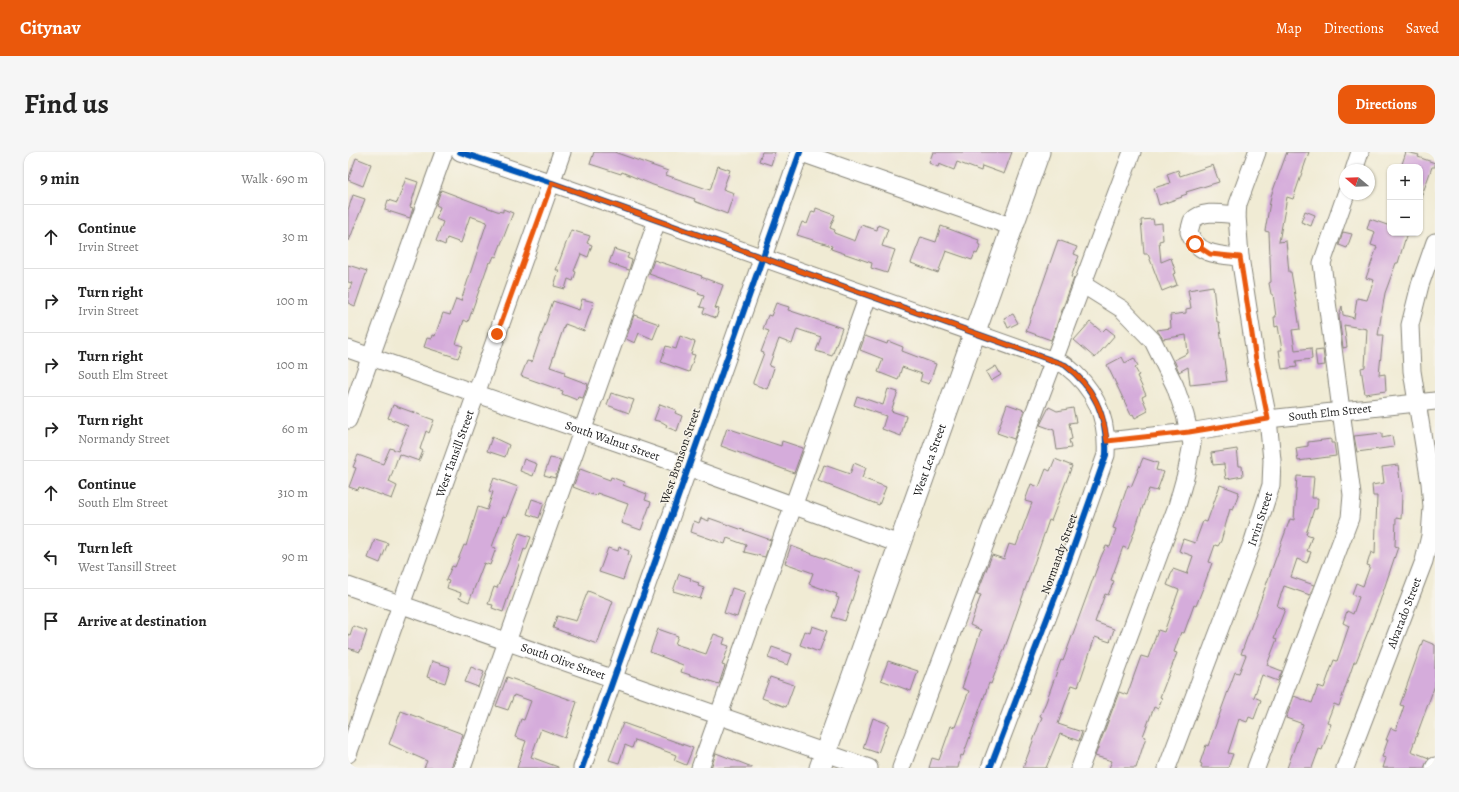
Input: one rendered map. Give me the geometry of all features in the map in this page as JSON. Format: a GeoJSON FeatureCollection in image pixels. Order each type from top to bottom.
{"type":"FeatureCollection","features":[{"type":"Feature","properties":{"kind":"main road","name":"West Lea Street"},"geometry":{"type":"LineString","coordinates":[[822,760],[1039,152]]}},
{"type":"Feature","properties":{"kind":"street"},"geometry":{"type":"LineString","coordinates":[[348,420],[444,152]]}},
{"type":"Feature","properties":{"kind":"street"},"geometry":{"type":"LineString","coordinates":[[460,152],[552,183],[1054,362]]}},
{"type":"Feature","properties":{"kind":"street","name":"West Tansill Street"},"geometry":{"type":"LineString","coordinates":[[348,754],[562,152]]}},
{"type":"Feature","properties":{"kind":"street"},"geometry":{"type":"LineString","coordinates":[[800,152],[1013,226]]}},
{"type":"Feature","properties":{"kind":"street","name":"West Bronson Street"},"geometry":{"type":"LineString","coordinates":[[582,768],[800,152]]}},
{"type":"Feature","properties":{"kind":"street"},"geometry":{"type":"LineString","coordinates":[[901,768],[985,540],[1054,362],[1132,152]]}},
{"type":"Feature","properties":{"kind":"street","name":"Irvin Street"},"geometry":{"type":"LineString","coordinates":[[1167,768],[1267,501],[1272,477],[1268,419],[1256,360],[1240,257],[1237,215],[1238,204],[1258,152]]}},
{"type":"Feature","properties":{"kind":"street"},"geometry":{"type":"LineString","coordinates":[[1356,164],[1360,152]]}},
{"type":"Feature","properties":{"kind":"street"},"geometry":{"type":"LineString","coordinates":[[1256,768],[1350,518],[1352,495],[1322,263],[1344,200]]}},
{"type":"Feature","properties":{"kind":"street"},"geometry":{"type":"LineString","coordinates":[[1237,215],[1216,213],[1202,215],[1192,221],[1189,232],[1195,244],[1210,254],[1240,257]]}},
{"type":"Feature","properties":{"kind":"street"},"geometry":{"type":"LineString","coordinates":[[462,768],[657,221]]}},
{"type":"Feature","properties":{"kind":"street","name":"Alvarado Street"},"geometry":{"type":"LineString","coordinates":[[1345,768],[1424,561],[1433,520],[1430,483],[1416,402],[1410,354],[1410,325],[1418,291],[1435,242]]}},
{"type":"Feature","properties":{"kind":"street"},"geometry":{"type":"LineString","coordinates":[[1080,768],[1177,506],[1192,444],[1175,386],[1153,340],[1122,309],[1082,284]]}},
{"type":"Feature","properties":{"kind":"street"},"geometry":{"type":"LineString","coordinates":[[700,768],[868,296]]}},
{"type":"Feature","properties":{"kind":"street","name":"South Walnut Street"},"geometry":{"type":"LineString","coordinates":[[348,349],[688,467],[899,544]]}},
{"type":"Feature","properties":{"kind":"street","name":"Normandy Street"},"geometry":{"type":"LineString","coordinates":[[990,768],[1106,455],[1107,441],[1105,424],[1094,395],[1077,374],[1065,365],[1054,362]]}},
{"type":"Feature","properties":{"kind":"street","name":"South Elm Street"},"geometry":{"type":"LineString","coordinates":[[1107,441],[1189,432],[1268,419],[1435,401]]}},
{"type":"Feature","properties":{"kind":"street","name":"South Olive Street"},"geometry":{"type":"LineString","coordinates":[[348,586],[401,606],[719,714],[822,760],[869,768]]}},
{"type":"Feature","properties":{"kind":"building"},"geometry":{"type":"Polygon","coordinates":[[[594,152],[614,152],[668,171],[666,175],[710,190],[718,166],[730,170],[723,189],[734,193],[727,214],[694,201],[695,199],[653,185],[622,172],[621,174],[590,164],[594,152]]]}},
{"type":"Feature","properties":{"kind":"building"},"geometry":{"type":"Polygon","coordinates":[[[762,152],[775,152],[771,165],[759,161],[762,152]]]}},
{"type":"Feature","properties":{"kind":"building"},"geometry":{"type":"Polygon","coordinates":[[[933,152],[1012,152],[1004,174],[982,166],[981,171],[957,162],[954,170],[939,164],[938,167],[929,163],[933,152]]]}},
{"type":"Feature","properties":{"kind":"building"},"geometry":{"type":"Polygon","coordinates":[[[1287,152],[1309,152],[1293,199],[1287,197],[1279,242],[1286,241],[1289,272],[1291,272],[1295,295],[1300,329],[1292,330],[1295,350],[1311,348],[1312,359],[1296,361],[1297,367],[1282,369],[1279,350],[1282,350],[1278,326],[1275,327],[1274,317],[1276,317],[1273,294],[1271,294],[1269,283],[1271,282],[1269,232],[1265,231],[1271,196],[1287,152]]]}},
{"type":"Feature","properties":{"kind":"building"},"geometry":{"type":"Polygon","coordinates":[[[1406,152],[1419,155],[1418,157],[1435,163],[1435,167],[1432,167],[1423,192],[1423,164],[1402,164],[1406,152]]]}},
{"type":"Feature","properties":{"kind":"building"},"geometry":{"type":"Polygon","coordinates":[[[356,158],[371,164],[363,186],[348,180],[356,158]]]}},
{"type":"Feature","properties":{"kind":"building"},"geometry":{"type":"Polygon","coordinates":[[[1213,165],[1219,182],[1186,192],[1187,194],[1181,196],[1182,197],[1159,205],[1154,188],[1170,183],[1167,174],[1178,170],[1180,176],[1213,165]]]}},
{"type":"Feature","properties":{"kind":"building"},"geometry":{"type":"Polygon","coordinates":[[[406,178],[418,182],[410,207],[413,208],[410,218],[385,210],[388,200],[397,203],[406,178]]]}},
{"type":"Feature","properties":{"kind":"building"},"geometry":{"type":"Polygon","coordinates":[[[441,190],[497,211],[503,212],[503,209],[513,213],[496,257],[494,256],[491,263],[489,262],[468,322],[464,320],[456,344],[463,346],[458,358],[424,347],[427,338],[431,339],[432,335],[435,336],[443,313],[450,315],[456,299],[461,301],[487,222],[470,216],[461,243],[447,238],[445,245],[436,241],[443,222],[436,219],[440,207],[436,205],[441,190]]]}},
{"type":"Feature","properties":{"kind":"building"},"geometry":{"type":"Polygon","coordinates":[[[353,195],[365,199],[348,241],[348,210],[353,195]]]}},
{"type":"Feature","properties":{"kind":"building"},"geometry":{"type":"Polygon","coordinates":[[[816,208],[835,215],[830,228],[835,230],[834,233],[855,241],[861,225],[877,230],[878,225],[888,229],[882,246],[895,250],[887,273],[871,268],[872,263],[831,249],[832,246],[797,235],[802,222],[807,224],[812,211],[815,212],[816,208]]]}},
{"type":"Feature","properties":{"kind":"building"},"geometry":{"type":"Polygon","coordinates":[[[1305,211],[1315,215],[1311,226],[1301,222],[1305,211]]]}},
{"type":"Feature","properties":{"kind":"building"},"geometry":{"type":"Polygon","coordinates":[[[1153,219],[1154,224],[1162,223],[1163,240],[1159,241],[1161,262],[1171,258],[1176,273],[1173,274],[1177,285],[1162,291],[1148,254],[1144,254],[1141,220],[1153,219]]]}},
{"type":"Feature","properties":{"kind":"building"},"geometry":{"type":"Polygon","coordinates":[[[1370,219],[1387,225],[1387,236],[1406,236],[1398,263],[1396,263],[1385,293],[1378,335],[1383,335],[1379,375],[1385,374],[1386,391],[1365,394],[1361,368],[1365,367],[1367,329],[1344,325],[1347,347],[1343,348],[1339,316],[1342,306],[1343,315],[1354,318],[1357,298],[1367,300],[1374,280],[1366,278],[1377,247],[1371,245],[1375,232],[1367,229],[1370,219]]]}},
{"type":"Feature","properties":{"kind":"building"},"geometry":{"type":"Polygon","coordinates":[[[941,226],[979,240],[978,244],[981,245],[977,254],[975,253],[972,260],[946,251],[938,273],[911,263],[921,237],[936,242],[941,226]]]}},
{"type":"Feature","properties":{"kind":"building"},"geometry":{"type":"Polygon","coordinates":[[[571,230],[590,236],[587,243],[592,245],[588,257],[581,254],[574,271],[576,272],[573,281],[568,279],[565,289],[554,286],[559,270],[556,270],[571,230]]]}},
{"type":"Feature","properties":{"kind":"building"},"geometry":{"type":"Polygon","coordinates":[[[1343,232],[1352,234],[1347,248],[1339,245],[1343,232]]]}},
{"type":"Feature","properties":{"kind":"building"},"geometry":{"type":"Polygon","coordinates":[[[1058,240],[1077,247],[1074,254],[1079,256],[1071,277],[1074,278],[1051,340],[1026,331],[1058,240]]]}},
{"type":"Feature","properties":{"kind":"building"},"geometry":{"type":"Polygon","coordinates":[[[614,249],[629,254],[627,258],[632,260],[629,270],[609,263],[614,249]]]}},
{"type":"Feature","properties":{"kind":"building"},"geometry":{"type":"Polygon","coordinates":[[[654,260],[702,276],[701,277],[723,285],[715,308],[719,309],[716,318],[703,313],[705,308],[700,307],[704,296],[698,294],[699,292],[649,274],[654,260]]]}},
{"type":"Feature","properties":{"kind":"building"},"geometry":{"type":"Polygon","coordinates":[[[348,265],[367,271],[355,306],[348,303],[348,293],[352,283],[348,282],[348,265]]]}},
{"type":"Feature","properties":{"kind":"building"},"geometry":{"type":"Polygon","coordinates":[[[1213,286],[1217,322],[1219,322],[1227,381],[1190,385],[1188,367],[1179,372],[1174,360],[1188,353],[1186,335],[1163,339],[1157,330],[1171,328],[1170,315],[1186,313],[1186,309],[1191,308],[1188,290],[1213,286]]]}},
{"type":"Feature","properties":{"kind":"building"},"geometry":{"type":"Polygon","coordinates":[[[582,299],[594,302],[584,331],[565,324],[550,367],[565,372],[564,375],[588,384],[583,398],[578,397],[577,400],[562,394],[563,391],[521,376],[527,361],[532,362],[553,301],[579,310],[582,299]]]}},
{"type":"Feature","properties":{"kind":"building"},"geometry":{"type":"Polygon","coordinates":[[[776,303],[789,307],[788,310],[842,328],[832,356],[816,351],[821,337],[797,329],[792,344],[779,339],[769,366],[774,368],[767,389],[753,384],[753,382],[764,353],[761,352],[769,331],[763,329],[768,315],[771,316],[776,303]]]}},
{"type":"Feature","properties":{"kind":"building"},"geometry":{"type":"Polygon","coordinates":[[[1013,314],[1018,323],[1008,328],[1004,318],[1013,314]]]}},
{"type":"Feature","properties":{"kind":"building"},"geometry":{"type":"Polygon","coordinates":[[[634,315],[659,324],[653,339],[639,333],[635,343],[626,339],[634,315]]]}},
{"type":"Feature","properties":{"kind":"building"},"geometry":{"type":"Polygon","coordinates":[[[1090,322],[1102,332],[1106,328],[1115,335],[1095,358],[1074,340],[1090,322]]]}},
{"type":"Feature","properties":{"kind":"building"},"geometry":{"type":"Polygon","coordinates":[[[680,336],[695,342],[691,354],[695,355],[689,372],[661,362],[666,346],[676,349],[680,336]]]}},
{"type":"Feature","properties":{"kind":"building"},"geometry":{"type":"Polygon","coordinates":[[[865,336],[887,344],[888,341],[903,347],[902,351],[936,364],[929,384],[920,381],[922,374],[902,367],[898,380],[878,372],[883,359],[860,350],[865,336]]]}},
{"type":"Feature","properties":{"kind":"building"},"geometry":{"type":"Polygon","coordinates":[[[1323,350],[1325,365],[1317,366],[1315,351],[1323,350]]]}},
{"type":"Feature","properties":{"kind":"building"},"geometry":{"type":"Polygon","coordinates":[[[1122,357],[1125,363],[1134,358],[1138,366],[1135,368],[1139,375],[1137,376],[1146,395],[1142,397],[1148,411],[1135,418],[1133,414],[1131,415],[1107,365],[1122,357]]]}},
{"type":"Feature","properties":{"kind":"building"},"geometry":{"type":"Polygon","coordinates":[[[996,366],[1001,375],[991,381],[986,372],[996,366]]]}},
{"type":"Feature","properties":{"kind":"building"},"geometry":{"type":"Polygon","coordinates":[[[888,389],[898,392],[891,411],[906,416],[901,436],[882,429],[886,416],[854,405],[857,396],[883,405],[888,389]]]}},
{"type":"Feature","properties":{"kind":"building"},"geometry":{"type":"Polygon","coordinates":[[[611,393],[634,400],[629,413],[607,405],[611,393]]]}},
{"type":"Feature","properties":{"kind":"building"},"geometry":{"type":"Polygon","coordinates":[[[660,404],[676,410],[675,413],[682,416],[677,431],[666,427],[667,425],[662,422],[654,420],[660,404]]]}},
{"type":"Feature","properties":{"kind":"building"},"geometry":{"type":"Polygon","coordinates":[[[1007,404],[1024,410],[1014,439],[997,433],[1007,404]]]}},
{"type":"Feature","properties":{"kind":"building"},"geometry":{"type":"Polygon","coordinates":[[[393,405],[434,420],[429,433],[426,431],[420,449],[423,451],[419,461],[399,454],[389,482],[397,486],[392,499],[359,487],[358,490],[349,487],[356,468],[353,467],[358,455],[383,464],[390,448],[398,451],[408,426],[388,418],[393,405]]]}},
{"type":"Feature","properties":{"kind":"building"},"geometry":{"type":"Polygon","coordinates":[[[1049,407],[1057,411],[1073,408],[1076,422],[1069,423],[1072,439],[1069,440],[1071,448],[1057,450],[1054,430],[1040,425],[1049,407]]]}},
{"type":"Feature","properties":{"kind":"building"},"geometry":{"type":"Polygon","coordinates":[[[727,428],[781,446],[782,441],[803,448],[794,473],[721,446],[727,428]]]}},
{"type":"Feature","properties":{"kind":"building"},"geometry":{"type":"Polygon","coordinates":[[[1382,433],[1382,438],[1392,436],[1394,447],[1357,452],[1354,436],[1382,433]]]}},
{"type":"Feature","properties":{"kind":"building"},"geometry":{"type":"Polygon","coordinates":[[[492,437],[509,445],[505,457],[487,451],[492,437]]]}},
{"type":"Feature","properties":{"kind":"building"},"geometry":{"type":"Polygon","coordinates":[[[1331,439],[1331,443],[1334,443],[1336,456],[1298,461],[1296,448],[1308,446],[1308,442],[1331,439]]]}},
{"type":"Feature","properties":{"kind":"building"},"geometry":{"type":"Polygon","coordinates":[[[1237,449],[1239,466],[1242,466],[1243,476],[1226,479],[1224,464],[1213,465],[1211,453],[1237,449]]]}},
{"type":"Feature","properties":{"kind":"building"},"geometry":{"type":"Polygon","coordinates":[[[550,458],[561,460],[555,478],[544,475],[550,458]]]}},
{"type":"Feature","properties":{"kind":"building"},"geometry":{"type":"Polygon","coordinates":[[[1143,458],[1158,463],[1156,470],[1164,472],[1157,491],[1149,489],[1128,549],[1123,547],[1111,580],[1114,581],[1108,595],[1105,594],[1095,622],[1114,629],[1110,642],[1095,637],[1078,687],[1072,685],[1058,724],[1082,732],[1079,741],[1060,734],[1046,768],[1023,768],[1042,717],[1040,716],[1061,660],[1063,661],[1101,557],[1106,546],[1110,547],[1116,529],[1113,528],[1128,485],[1131,487],[1143,458]]]}},
{"type":"Feature","properties":{"kind":"building"},"geometry":{"type":"Polygon","coordinates":[[[524,459],[537,464],[533,476],[520,471],[524,459]]]}},
{"type":"Feature","properties":{"kind":"building"},"geometry":{"type":"Polygon","coordinates":[[[1055,459],[1072,466],[1051,521],[1049,520],[1008,639],[991,684],[989,683],[963,756],[961,755],[958,768],[929,768],[932,758],[939,760],[951,726],[955,727],[969,691],[962,688],[981,630],[970,625],[981,595],[977,594],[992,555],[1004,559],[1009,544],[1016,546],[1032,503],[1025,501],[1031,484],[1039,487],[1046,469],[1050,471],[1055,459]]]}},
{"type":"Feature","properties":{"kind":"building"},"geometry":{"type":"Polygon","coordinates":[[[854,463],[866,468],[862,478],[886,487],[879,505],[818,481],[824,465],[850,474],[854,463]]]}},
{"type":"Feature","properties":{"kind":"building"},"geometry":{"type":"Polygon","coordinates":[[[1398,465],[1402,496],[1401,519],[1396,518],[1395,546],[1398,547],[1379,604],[1356,662],[1354,662],[1339,706],[1334,704],[1327,722],[1331,724],[1322,750],[1319,749],[1312,768],[1287,768],[1303,724],[1286,718],[1294,696],[1312,703],[1318,686],[1324,688],[1334,660],[1337,661],[1349,626],[1343,623],[1347,611],[1353,614],[1359,597],[1352,594],[1356,583],[1363,586],[1370,566],[1367,565],[1371,552],[1375,554],[1377,496],[1373,496],[1372,485],[1384,483],[1382,467],[1398,465]]]}},
{"type":"Feature","properties":{"kind":"building"},"geometry":{"type":"Polygon","coordinates":[[[580,469],[610,480],[611,477],[624,482],[623,485],[647,494],[645,500],[651,502],[641,530],[621,523],[628,504],[597,493],[596,496],[573,487],[580,469]]]}},
{"type":"Feature","properties":{"kind":"building"},"geometry":{"type":"Polygon","coordinates":[[[1297,476],[1314,477],[1312,498],[1318,498],[1317,509],[1314,509],[1306,534],[1312,536],[1307,551],[1311,552],[1307,563],[1297,559],[1291,577],[1314,585],[1310,595],[1284,586],[1277,606],[1285,609],[1274,638],[1277,639],[1267,665],[1282,671],[1278,681],[1262,675],[1254,697],[1261,700],[1254,719],[1249,717],[1247,722],[1239,719],[1228,753],[1233,754],[1228,768],[1201,768],[1202,764],[1200,763],[1206,745],[1208,746],[1235,672],[1239,673],[1246,655],[1241,654],[1290,519],[1294,520],[1297,476]]]}},
{"type":"Feature","properties":{"kind":"building"},"geometry":{"type":"Polygon","coordinates":[[[494,478],[518,487],[506,517],[503,516],[492,547],[496,548],[490,565],[484,563],[469,602],[459,598],[461,593],[447,588],[449,581],[446,580],[452,566],[455,567],[464,545],[466,546],[478,507],[487,510],[493,492],[489,491],[494,478]]]}},
{"type":"Feature","properties":{"kind":"building"},"geometry":{"type":"Polygon","coordinates":[[[1220,485],[1239,492],[1233,510],[1230,509],[1221,541],[1218,546],[1215,545],[1209,562],[1212,563],[1196,606],[1194,605],[1184,633],[1181,632],[1174,652],[1177,653],[1160,697],[1162,698],[1158,709],[1154,707],[1143,736],[1146,737],[1136,768],[1109,768],[1112,761],[1095,756],[1119,692],[1127,695],[1141,656],[1148,658],[1158,630],[1164,632],[1179,590],[1167,585],[1173,569],[1187,574],[1193,556],[1179,551],[1183,539],[1195,543],[1203,521],[1207,522],[1220,485]]]}},
{"type":"Feature","properties":{"kind":"building"},"geometry":{"type":"Polygon","coordinates":[[[532,499],[544,503],[539,518],[527,514],[532,499]]]}},
{"type":"Feature","properties":{"kind":"building"},"geometry":{"type":"Polygon","coordinates":[[[701,518],[709,521],[709,518],[771,540],[765,557],[744,552],[746,545],[727,538],[725,544],[691,532],[694,521],[699,523],[701,518]]]}},
{"type":"Feature","properties":{"kind":"building"},"geometry":{"type":"Polygon","coordinates":[[[519,533],[531,537],[526,550],[524,549],[503,612],[492,608],[493,605],[488,604],[494,587],[497,588],[519,533]]]}},
{"type":"Feature","properties":{"kind":"building"},"geometry":{"type":"Polygon","coordinates":[[[375,539],[388,543],[380,563],[368,558],[375,539]]]}},
{"type":"Feature","properties":{"kind":"building"},"geometry":{"type":"Polygon","coordinates":[[[791,546],[861,572],[845,621],[832,617],[839,598],[836,597],[837,594],[809,584],[813,573],[785,563],[791,546]]]}},
{"type":"Feature","properties":{"kind":"building"},"geometry":{"type":"Polygon","coordinates":[[[619,547],[629,551],[628,555],[631,556],[623,580],[599,572],[608,548],[618,551],[619,547]]]}},
{"type":"Feature","properties":{"kind":"building"},"geometry":{"type":"Polygon","coordinates":[[[679,574],[691,578],[690,580],[699,583],[698,586],[704,588],[700,599],[673,591],[679,574]]]}},
{"type":"Feature","properties":{"kind":"building"},"geometry":{"type":"Polygon","coordinates":[[[732,588],[745,592],[737,617],[724,613],[732,588]]]}},
{"type":"Feature","properties":{"kind":"building"},"geometry":{"type":"Polygon","coordinates":[[[588,591],[613,601],[597,644],[553,628],[557,616],[576,621],[588,591]]]}},
{"type":"Feature","properties":{"kind":"building"},"geometry":{"type":"Polygon","coordinates":[[[353,626],[367,631],[360,652],[348,648],[348,634],[350,635],[353,626]]]}},
{"type":"Feature","properties":{"kind":"building"},"geometry":{"type":"Polygon","coordinates":[[[812,626],[827,631],[819,652],[800,645],[805,631],[810,633],[812,626]]]}},
{"type":"Feature","properties":{"kind":"building"},"geometry":{"type":"Polygon","coordinates":[[[658,629],[678,636],[675,644],[706,654],[714,634],[725,638],[723,644],[729,646],[722,665],[725,666],[719,684],[681,672],[683,665],[650,652],[658,629]]]}},
{"type":"Feature","properties":{"kind":"building"},"geometry":{"type":"Polygon","coordinates":[[[1423,640],[1435,645],[1435,685],[1411,751],[1429,758],[1424,768],[1383,768],[1386,758],[1382,757],[1388,740],[1386,740],[1391,728],[1396,730],[1404,706],[1400,705],[1423,640]]]}},
{"type":"Feature","properties":{"kind":"building"},"geometry":{"type":"Polygon","coordinates":[[[772,647],[792,654],[788,665],[768,658],[772,647]]]}},
{"type":"Feature","properties":{"kind":"building"},"geometry":{"type":"Polygon","coordinates":[[[432,661],[450,667],[445,683],[427,677],[432,661]]]}},
{"type":"Feature","properties":{"kind":"building"},"geometry":{"type":"Polygon","coordinates":[[[888,661],[918,671],[911,691],[881,680],[888,661]]]}},
{"type":"Feature","properties":{"kind":"building"},"geometry":{"type":"Polygon","coordinates":[[[471,667],[484,672],[478,687],[465,682],[471,667]]]}},
{"type":"Feature","properties":{"kind":"building"},"geometry":{"type":"Polygon","coordinates":[[[507,677],[577,702],[565,738],[541,729],[531,757],[558,768],[517,768],[526,741],[515,737],[521,719],[524,720],[531,701],[514,695],[508,710],[496,706],[507,677]]]}},
{"type":"Feature","properties":{"kind":"building"},"geometry":{"type":"Polygon","coordinates":[[[770,677],[794,685],[786,707],[762,698],[770,677]]]}},
{"type":"Feature","properties":{"kind":"building"},"geometry":{"type":"Polygon","coordinates":[[[401,711],[463,734],[451,768],[424,768],[427,761],[389,744],[401,711]]]}},
{"type":"Feature","properties":{"kind":"building"},"geometry":{"type":"Polygon","coordinates":[[[873,718],[889,724],[878,753],[863,748],[873,718]]]}},
{"type":"Feature","properties":{"kind":"building"},"geometry":{"type":"Polygon","coordinates":[[[623,723],[693,748],[686,765],[674,760],[676,755],[635,740],[632,748],[625,745],[619,763],[609,760],[623,723]]]}},
{"type":"Feature","properties":{"kind":"building"},"geometry":{"type":"Polygon","coordinates":[[[716,753],[752,767],[752,768],[711,768],[716,753]]]}},
{"type":"Feature","properties":{"kind":"cycle path"},"geometry":{"type":"LineString","coordinates":[[460,152],[552,183],[1065,365],[1084,383],[1098,404],[1102,416],[1105,428],[1106,455],[1061,582],[990,768]]}},
{"type":"Feature","properties":{"kind":"cycle path"},"geometry":{"type":"LineString","coordinates":[[582,768],[800,152]]}},
{"type":"Feature","properties":{"kind":"route"},"geometry":{"type":"LineString","coordinates":[[497,334],[552,183],[1065,365],[1085,382],[1094,395],[1105,424],[1107,441],[1189,432],[1268,419],[1256,360],[1240,257],[1210,254],[1195,244]]}}]}
